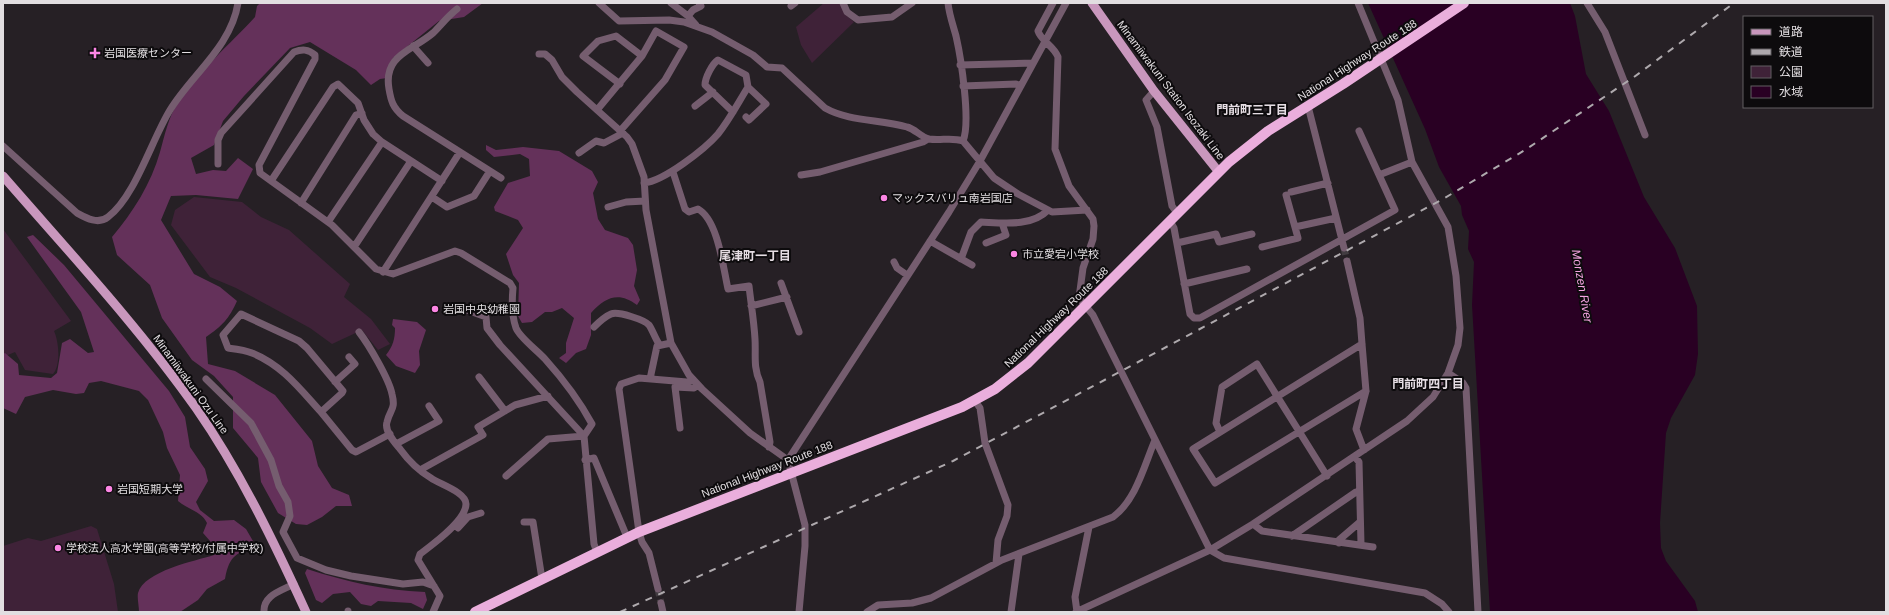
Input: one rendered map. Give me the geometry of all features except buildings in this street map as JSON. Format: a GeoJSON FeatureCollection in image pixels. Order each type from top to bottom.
{"type":"FeatureCollection","features":[{"type":"Feature","properties":{"kind":"highway","name":"National Highway Route 188"},"geometry":{"type":"LineString","coordinates":[[475,612],[627,537],[976,401],[1013,376],[1174,217],[1218,171],[1268,131],[1464,3]]}},
{"type":"Feature","properties":{"kind":"main road","name":"Minamiiwakuni Station Isozaki Line"},"geometry":{"type":"LineString","coordinates":[[1092,3],[1154,91],[1218,171]]}},
{"type":"Feature","properties":{"kind":"main road","name":"Minamiiwakuni Ozu Line"},"geometry":{"type":"LineString","coordinates":[[3,176],[101,288],[166,367],[197,409],[225,452],[294,584],[306,612]]}},
{"type":"Feature","properties":{"kind":"street"},"geometry":{"type":"LineString","coordinates":[[3,146],[77,213],[96,221],[108,218],[134,183],[170,110],[191,80],[207,63],[219,47],[230,28],[238,3]]}},
{"type":"Feature","properties":{"kind":"street"},"geometry":{"type":"LineString","coordinates":[[598,3],[619,21],[669,20],[696,26],[712,32],[753,55],[767,67],[782,68],[832,112],[909,128],[928,139],[956,139],[963,141],[994,178],[1006,187],[1048,210],[1058,213],[1087,210]]}},
{"type":"Feature","properties":{"kind":"street"},"geometry":{"type":"LineString","coordinates":[[671,3],[688,16],[696,26]]}},
{"type":"Feature","properties":{"kind":"street"},"geometry":{"type":"LineString","coordinates":[[688,16],[693,10],[701,6],[699,3]]}},
{"type":"Feature","properties":{"kind":"street"},"geometry":{"type":"LineString","coordinates":[[843,3],[847,12],[858,20],[892,17],[912,3]]}},
{"type":"Feature","properties":{"kind":"street"},"geometry":{"type":"LineString","coordinates":[[948,3],[956,37],[963,86],[966,121],[963,141]]}},
{"type":"Feature","properties":{"kind":"street"},"geometry":{"type":"LineString","coordinates":[[1053,3],[1038,31],[1040,36],[1056,51],[1058,57],[1055,149],[1069,186],[1093,219],[1094,226],[1093,240],[1083,268],[1079,286],[1079,298],[1093,315],[1210,550],[1224,558],[1425,593],[1442,604],[1449,612]]}},
{"type":"Feature","properties":{"kind":"street"},"geometry":{"type":"LineString","coordinates":[[788,460],[980,161],[1066,3]]}},
{"type":"Feature","properties":{"kind":"street"},"geometry":{"type":"LineString","coordinates":[[1089,527],[1075,597],[1077,612],[1210,550],[1328,476],[1408,421],[1421,410],[1433,397],[1448,373],[1458,345],[1460,328],[1459,300],[1452,244],[1444,217],[1419,177],[1412,162],[1398,100],[1384,56],[1358,3]]}},
{"type":"Feature","properties":{"kind":"street"},"geometry":{"type":"LineString","coordinates":[[1587,3],[1604,32],[1645,135]]}},
{"type":"Feature","properties":{"kind":"street"},"geometry":{"type":"LineString","coordinates":[[457,9],[432,33],[395,60],[390,67],[387,80],[392,103],[395,110],[403,116],[501,178]]}},
{"type":"Feature","properties":{"kind":"street"},"geometry":{"type":"LineString","coordinates":[[579,153],[596,141],[604,143],[621,132],[665,80],[684,47],[656,31],[642,56],[597,110]]}},
{"type":"Feature","properties":{"kind":"street"},"geometry":{"type":"LineString","coordinates":[[620,84],[583,56],[598,41],[616,36],[642,56]]}},
{"type":"Feature","properties":{"kind":"street"},"geometry":{"type":"LineString","coordinates":[[413,46],[428,63]]}},
{"type":"Feature","properties":{"kind":"street"},"geometry":{"type":"LineString","coordinates":[[218,164],[218,140],[221,133],[294,52],[307,50],[315,55],[315,59],[259,165],[260,173],[328,222],[376,269],[393,274],[455,251],[461,253],[510,283],[513,288],[515,327],[519,334],[534,347],[558,374],[581,404],[592,424],[584,436],[585,460],[594,544],[597,552]]}},
{"type":"Feature","properties":{"kind":"street"},"geometry":{"type":"LineString","coordinates":[[539,54],[545,54],[552,60],[562,77],[632,144],[644,183],[645,201],[655,265],[671,343],[696,383],[750,433],[788,460],[802,510],[805,528],[799,612]]}},
{"type":"Feature","properties":{"kind":"street"},"geometry":{"type":"LineString","coordinates":[[733,112],[706,85],[705,81],[715,62],[718,60],[746,75],[748,87],[766,104],[749,120],[746,117]]}},
{"type":"Feature","properties":{"kind":"street"},"geometry":{"type":"LineString","coordinates":[[960,65],[1033,63]]}},
{"type":"Feature","properties":{"kind":"street"},"geometry":{"type":"LineString","coordinates":[[271,180],[333,87],[338,84],[354,98],[373,134],[382,142],[442,181]]}},
{"type":"Feature","properties":{"kind":"street"},"geometry":{"type":"LineString","coordinates":[[963,86],[1016,84],[1021,86]]}},
{"type":"Feature","properties":{"kind":"street"},"geometry":{"type":"LineString","coordinates":[[644,183],[657,180],[673,172],[716,136],[748,87]]}},
{"type":"Feature","properties":{"kind":"street"},"geometry":{"type":"LineString","coordinates":[[1154,91],[1146,100],[1157,127],[1174,217],[1174,228],[1184,284],[1190,314],[1194,318],[1200,318],[1395,210],[1360,131]]}},
{"type":"Feature","properties":{"kind":"street"},"geometry":{"type":"LineString","coordinates":[[695,106],[713,92]]}},
{"type":"Feature","properties":{"kind":"street"},"geometry":{"type":"LineString","coordinates":[[1308,106],[1344,248]]}},
{"type":"Feature","properties":{"kind":"street"},"geometry":{"type":"LineString","coordinates":[[301,202],[356,116],[362,113]]}},
{"type":"Feature","properties":{"kind":"street"},"geometry":{"type":"LineString","coordinates":[[801,175],[820,172],[923,142],[928,139]]}},
{"type":"Feature","properties":{"kind":"street"},"geometry":{"type":"LineString","coordinates":[[328,222],[382,142]]}},
{"type":"Feature","properties":{"kind":"street"},"geometry":{"type":"LineString","coordinates":[[383,272],[460,152]]}},
{"type":"Feature","properties":{"kind":"street"},"geometry":{"type":"LineString","coordinates":[[354,247],[411,161]]}},
{"type":"Feature","properties":{"kind":"street"},"geometry":{"type":"LineString","coordinates":[[1379,175],[1412,162]]}},
{"type":"Feature","properties":{"kind":"street"},"geometry":{"type":"LineString","coordinates":[[432,197],[447,207],[468,199],[474,196],[490,171]]}},
{"type":"Feature","properties":{"kind":"street"},"geometry":{"type":"LineString","coordinates":[[673,172],[685,209],[689,212],[698,209],[710,221],[714,231],[728,289],[749,286],[756,346],[754,350],[756,374],[760,382],[770,442],[769,447]]}},
{"type":"Feature","properties":{"kind":"street"},"geometry":{"type":"LineString","coordinates":[[1262,247],[1298,238],[1288,193],[1328,183]]}},
{"type":"Feature","properties":{"kind":"street"},"geometry":{"type":"LineString","coordinates":[[608,207],[626,202],[645,201]]}},
{"type":"Feature","properties":{"kind":"street"},"geometry":{"type":"LineString","coordinates":[[961,259],[971,232],[981,222],[1027,222],[1037,219],[1048,210]]}},
{"type":"Feature","properties":{"kind":"street"},"geometry":{"type":"LineString","coordinates":[[1295,227],[1336,218]]}},
{"type":"Feature","properties":{"kind":"street"},"geometry":{"type":"LineString","coordinates":[[986,243],[1006,235],[1002,222]]}},
{"type":"Feature","properties":{"kind":"street"},"geometry":{"type":"LineString","coordinates":[[1177,243],[1216,234],[1219,242],[1252,234]]}},
{"type":"Feature","properties":{"kind":"street"},"geometry":{"type":"LineString","coordinates":[[930,241],[972,265]]}},
{"type":"Feature","properties":{"kind":"street"},"geometry":{"type":"LineString","coordinates":[[1347,261],[1360,318],[1366,391],[1356,429],[1364,450]]}},
{"type":"Feature","properties":{"kind":"street"},"geometry":{"type":"LineString","coordinates":[[894,262],[897,268],[908,275]]}},
{"type":"Feature","properties":{"kind":"street"},"geometry":{"type":"LineString","coordinates":[[1184,284],[1247,269]]}},
{"type":"Feature","properties":{"kind":"street"},"geometry":{"type":"LineString","coordinates":[[781,283],[799,332]]}},
{"type":"Feature","properties":{"kind":"street"},"geometry":{"type":"LineString","coordinates":[[751,306],[787,297]]}},
{"type":"Feature","properties":{"kind":"street"},"geometry":{"type":"LineString","coordinates":[[459,307],[486,317],[487,328],[496,339],[584,436]]}},
{"type":"Feature","properties":{"kind":"street"},"geometry":{"type":"LineString","coordinates":[[594,327],[602,319],[613,313],[625,315],[645,321],[659,344]]}},
{"type":"Feature","properties":{"kind":"street"},"geometry":{"type":"LineString","coordinates":[[321,412],[343,391],[299,342],[242,314],[223,335],[228,348],[252,352],[286,374],[321,412],[352,450],[356,452],[390,434]]}},
{"type":"Feature","properties":{"kind":"street"},"geometry":{"type":"LineString","coordinates":[[359,332],[367,343],[392,393],[394,409],[387,423],[390,434],[396,444],[404,455],[420,470],[431,479],[450,488],[462,496],[466,502],[466,506],[462,514],[450,530],[420,554],[418,560],[440,596],[433,612]]}},
{"type":"Feature","properties":{"kind":"street"},"geometry":{"type":"LineString","coordinates":[[659,344],[671,343]]}},
{"type":"Feature","properties":{"kind":"street"},"geometry":{"type":"LineString","coordinates":[[650,379],[657,346],[659,344]]}},
{"type":"Feature","properties":{"kind":"street"},"geometry":{"type":"LineString","coordinates":[[1362,344],[1193,449],[1215,483],[1366,391]]}},
{"type":"Feature","properties":{"kind":"street"},"geometry":{"type":"LineString","coordinates":[[335,382],[355,364],[350,357]]}},
{"type":"Feature","properties":{"kind":"street"},"geometry":{"type":"LineString","coordinates":[[1220,432],[1216,423],[1222,387],[1257,364],[1328,476]]}},
{"type":"Feature","properties":{"kind":"street"},"geometry":{"type":"LineString","coordinates":[[1448,373],[1463,383],[1466,388],[1478,612]]}},
{"type":"Feature","properties":{"kind":"street"},"geometry":{"type":"LineString","coordinates":[[479,377],[505,411]]}},
{"type":"Feature","properties":{"kind":"street"},"geometry":{"type":"LineString","coordinates":[[206,379],[251,423],[263,444],[271,460],[279,486],[288,502],[290,516],[283,532],[297,558],[326,570],[351,576],[403,584],[423,582],[434,586]]}},
{"type":"Feature","properties":{"kind":"street"},"geometry":{"type":"LineString","coordinates":[[658,590],[649,553],[642,542],[639,532],[619,389],[621,384],[633,379],[696,383]]}},
{"type":"Feature","properties":{"kind":"street"},"geometry":{"type":"LineString","coordinates":[[680,428],[675,387],[694,388],[696,383]]}},
{"type":"Feature","properties":{"kind":"street"},"geometry":{"type":"LineString","coordinates":[[420,470],[483,435],[478,427],[515,405],[548,396]]}},
{"type":"Feature","properties":{"kind":"street"},"geometry":{"type":"LineString","coordinates":[[976,401],[980,408],[985,443],[1008,505],[1007,516],[998,540],[996,562]]}},
{"type":"Feature","properties":{"kind":"street"},"geometry":{"type":"LineString","coordinates":[[396,444],[439,421],[429,406]]}},
{"type":"Feature","properties":{"kind":"street"},"geometry":{"type":"LineString","coordinates":[[506,476],[548,439],[584,436]]}},
{"type":"Feature","properties":{"kind":"street"},"geometry":{"type":"LineString","coordinates":[[867,612],[878,605],[912,603],[931,598],[996,562],[1113,517],[1123,508],[1130,498],[1155,440]]}},
{"type":"Feature","properties":{"kind":"street"},"geometry":{"type":"LineString","coordinates":[[1355,457],[1358,462],[1360,544]]}},
{"type":"Feature","properties":{"kind":"street"},"geometry":{"type":"LineString","coordinates":[[585,460],[594,458],[627,537]]}},
{"type":"Feature","properties":{"kind":"street"},"geometry":{"type":"LineString","coordinates":[[1292,536],[1356,492],[1359,493]]}},
{"type":"Feature","properties":{"kind":"street"},"geometry":{"type":"LineString","coordinates":[[450,530],[455,530],[468,517],[481,513]]}},
{"type":"Feature","properties":{"kind":"street"},"geometry":{"type":"LineString","coordinates":[[524,522],[533,522],[542,579]]}},
{"type":"Feature","properties":{"kind":"street"},"geometry":{"type":"LineString","coordinates":[[1338,542],[1360,522]]}},
{"type":"Feature","properties":{"kind":"street"},"geometry":{"type":"LineString","coordinates":[[1253,524],[1262,531],[1373,547]]}},
{"type":"Feature","properties":{"kind":"street"},"geometry":{"type":"LineString","coordinates":[[1011,612],[1019,554]]}},
{"type":"Feature","properties":{"kind":"street"},"geometry":{"type":"LineString","coordinates":[[264,612],[265,603],[268,598],[294,584]]}},
{"type":"Feature","properties":{"kind":"street"},"geometry":{"type":"LineString","coordinates":[[661,603],[663,612]]}},
{"type":"Feature","properties":{"kind":"green space"},"geometry":{"type":"Polygon","coordinates":[[[824,3],[841,3],[847,16],[854,22],[812,63],[801,45],[796,27],[824,3]]]}},
{"type":"Feature","properties":{"kind":"green space"},"geometry":{"type":"Polygon","coordinates":[[[194,197],[242,202],[261,217],[289,230],[350,284],[344,297],[371,319],[390,344],[378,350],[362,330],[332,344],[310,328],[236,288],[210,277],[171,225],[175,210],[194,197]]]}},
{"type":"Feature","properties":{"kind":"green space"},"geometry":{"type":"Polygon","coordinates":[[[3,229],[71,321],[54,331],[57,341],[58,359],[56,370],[53,374],[25,370],[15,352],[3,357],[3,229]]]}},
{"type":"Feature","properties":{"kind":"green space"},"geometry":{"type":"Polygon","coordinates":[[[91,526],[97,529],[114,584],[118,612],[3,612],[3,546],[28,538],[41,541],[91,526]]]}},
{"type":"Feature","properties":{"kind":"shaded area"},"geometry":{"type":"Polygon","coordinates":[[[260,3],[483,3],[464,17],[439,21],[393,58],[387,78],[380,79],[371,85],[356,70],[310,42],[290,48],[244,96],[223,121],[214,145],[191,158],[196,174],[213,170],[226,171],[238,158],[253,169],[238,199],[196,195],[171,196],[161,220],[194,274],[220,287],[237,301],[231,313],[224,322],[206,337],[208,364],[235,371],[275,395],[312,441],[318,466],[332,488],[349,495],[352,506],[336,506],[322,517],[307,525],[296,524],[278,513],[261,482],[258,458],[233,428],[233,397],[214,376],[192,360],[162,318],[150,285],[117,255],[112,237],[134,208],[152,175],[169,120],[175,107],[196,79],[255,17],[257,6],[260,3]]]}},
{"type":"Feature","properties":{"kind":"shaded area"},"geometry":{"type":"Polygon","coordinates":[[[486,145],[496,150],[523,147],[559,151],[592,171],[598,182],[593,193],[598,219],[605,230],[628,238],[633,245],[637,270],[634,286],[640,300],[637,305],[624,298],[618,297],[607,300],[596,307],[591,313],[591,335],[586,349],[576,353],[566,363],[559,358],[566,353],[566,343],[574,318],[562,308],[552,312],[545,312],[532,322],[522,323],[518,316],[519,283],[513,275],[506,254],[523,228],[518,220],[495,211],[494,207],[508,183],[530,176],[529,159],[520,154],[494,157],[486,150],[486,145]]]}},
{"type":"Feature","properties":{"kind":"shaded area"},"geometry":{"type":"Polygon","coordinates":[[[33,235],[64,265],[169,391],[185,417],[190,447],[205,469],[208,481],[196,502],[200,510],[214,521],[234,520],[246,529],[253,541],[235,556],[229,564],[225,579],[207,589],[198,600],[180,612],[139,612],[138,593],[142,585],[160,573],[171,568],[214,555],[217,549],[203,533],[207,523],[205,519],[178,501],[180,475],[167,448],[163,432],[148,400],[139,391],[101,381],[89,383],[84,393],[76,394],[53,390],[25,397],[16,414],[3,408],[3,354],[5,353],[18,364],[19,375],[51,378],[57,373],[62,343],[70,339],[88,353],[94,352],[81,312],[27,237],[33,235]]]}},
{"type":"Feature","properties":{"kind":"shaded area"},"geometry":{"type":"Polygon","coordinates":[[[393,319],[417,322],[426,330],[419,351],[420,365],[415,373],[396,366],[386,355],[394,339],[395,328],[392,325],[393,319]]]}},
{"type":"Feature","properties":{"kind":"shaded area"},"geometry":{"type":"Polygon","coordinates":[[[307,569],[365,585],[425,592],[427,600],[423,609],[411,603],[378,601],[371,606],[361,604],[350,592],[333,594],[322,603],[316,600],[305,573],[307,569]]]}},
{"type":"Feature","properties":{"kind":"water","name":"Monzen River"},"geometry":{"type":"Polygon","coordinates":[[[1368,3],[1570,3],[1575,16],[1586,74],[1609,111],[1644,197],[1675,248],[1697,306],[1698,354],[1695,375],[1671,418],[1666,433],[1660,523],[1661,548],[1666,561],[1695,601],[1698,612],[1490,612],[1472,305],[1474,262],[1468,249],[1469,231],[1462,215],[1461,206],[1439,167],[1425,129],[1368,3]]]}},
{"type":"Feature","properties":{"kind":"tunnel"},"geometry":{"type":"LineString","coordinates":[[1344,248],[1347,261]]}},
{"type":"Feature","properties":{"kind":"tunnel"},"geometry":{"type":"LineString","coordinates":[[658,589],[661,603]]}},
{"type":"Feature","properties":{"kind":"railway"},"geometry":{"type":"LineString","coordinates":[[620,612],[953,461],[1443,199],[1525,150],[1634,77],[1734,3]]}},
{"type":"Feature","properties":{"kind":"place","name":"岩国医療センター"},"geometry":{"type":"Point","coordinates":[95,53]}},
{"type":"Feature","properties":{"kind":"place","name":"マックスバリュ南岩国店"},"geometry":{"type":"Point","coordinates":[884,198]}},
{"type":"Feature","properties":{"kind":"place","name":"市立愛宕小学校"},"geometry":{"type":"Point","coordinates":[1014,254]}},
{"type":"Feature","properties":{"kind":"place","name":"岩国中央幼稚園"},"geometry":{"type":"Point","coordinates":[435,309]}},
{"type":"Feature","properties":{"kind":"place","name":"岩国短期大学"},"geometry":{"type":"Point","coordinates":[109,489]}},
{"type":"Feature","properties":{"kind":"place","name":"学校法人高水学園(高等学校/付属中学校)"},"geometry":{"type":"Point","coordinates":[58,548]}},
{"type":"Feature","properties":{"kind":"district","name":"門前町三丁目"},"geometry":{"type":"Point","coordinates":[1252,110]}},
{"type":"Feature","properties":{"kind":"district","name":"尾津町一丁目"},"geometry":{"type":"Point","coordinates":[755,256]}},
{"type":"Feature","properties":{"kind":"district","name":"門前町四丁目"},"geometry":{"type":"Point","coordinates":[1428,384]}}]}
